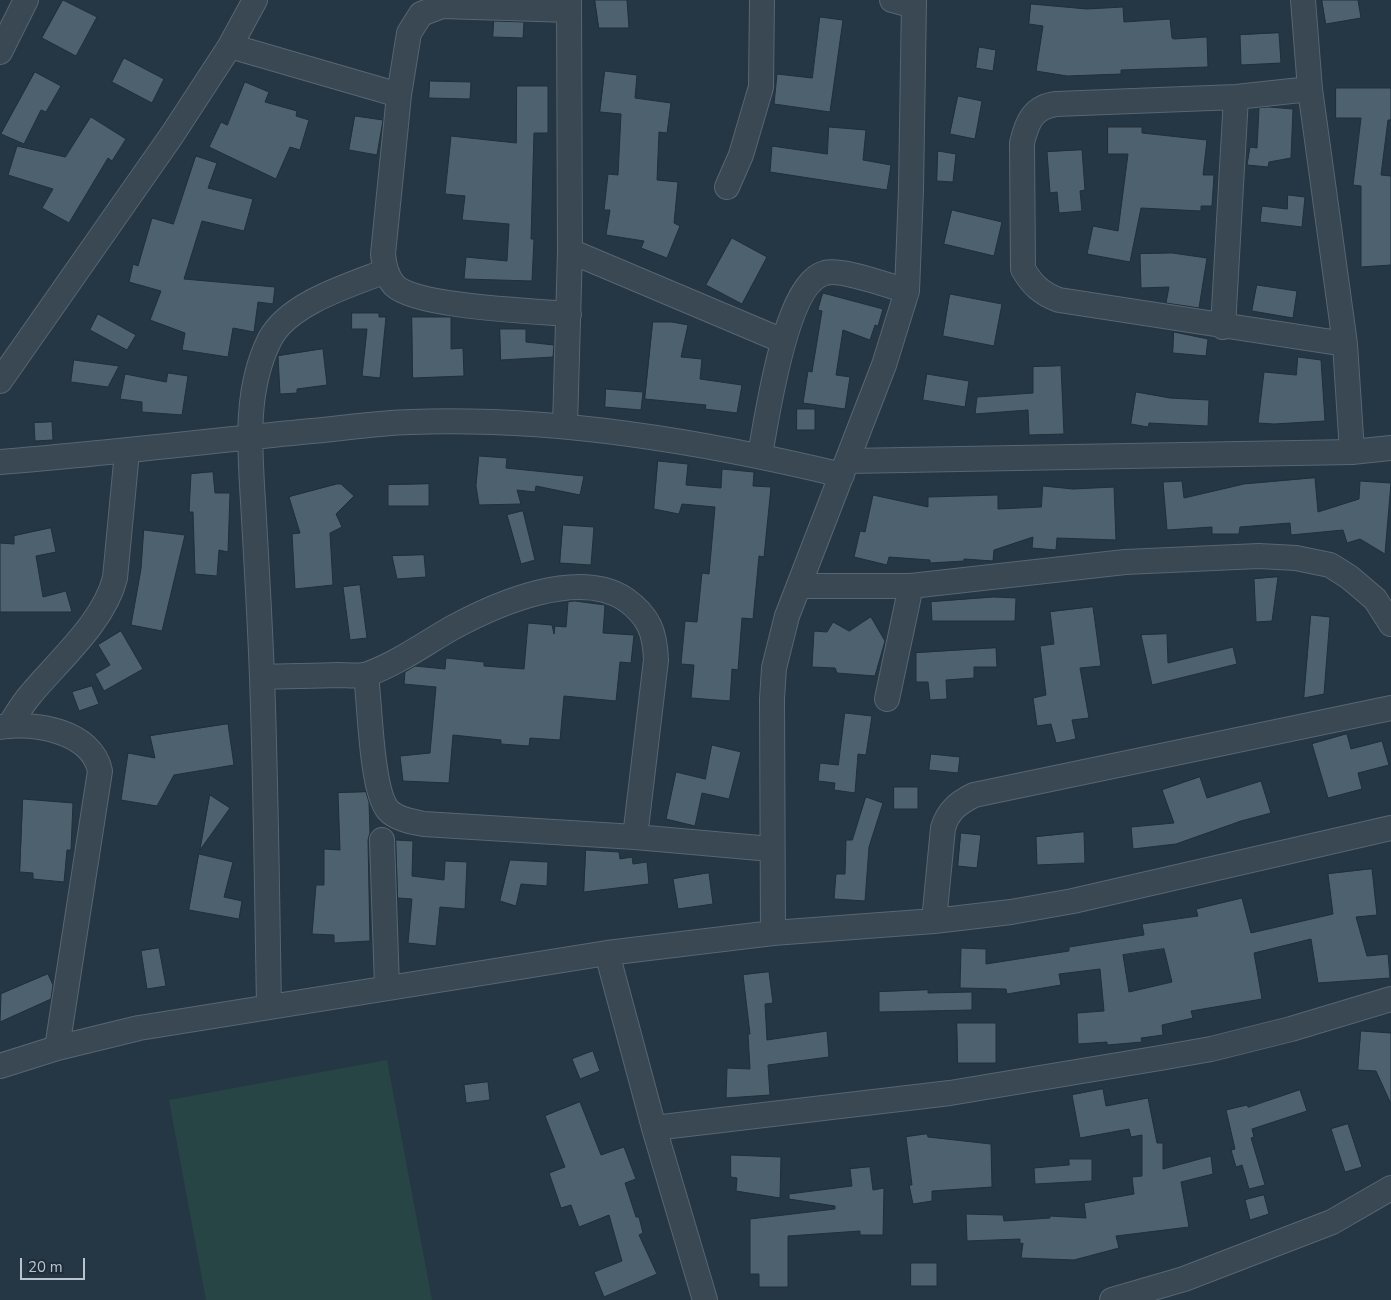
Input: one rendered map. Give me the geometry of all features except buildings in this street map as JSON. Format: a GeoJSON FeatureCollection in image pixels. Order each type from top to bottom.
{"type":"FeatureCollection","features":[{"type":"Feature","properties":{"kind":"street"},"geometry":{"type":"LineString","coordinates":[[0,52],[26,0]]}},
{"type":"Feature","properties":{"kind":"street"},"geometry":{"type":"LineString","coordinates":[[0,381],[172,135],[230,46],[255,0]]}},
{"type":"Feature","properties":{"kind":"street"},"geometry":{"type":"LineString","coordinates":[[727,187],[742,155],[761,87],[762,0]]}},
{"type":"Feature","properties":{"kind":"street"},"geometry":{"type":"LineString","coordinates":[[1303,0],[1310,89],[1345,344],[1352,452]]}},
{"type":"Feature","properties":{"kind":"street"},"geometry":{"type":"LineString","coordinates":[[773,933],[771,849],[772,699],[774,668],[780,638],[884,366],[907,292],[912,190],[907,2]]}},
{"type":"Feature","properties":{"kind":"street"},"geometry":{"type":"LineString","coordinates":[[565,426],[569,314],[570,251],[569,5],[442,6],[426,10],[416,19],[409,33],[399,95],[383,254],[386,271],[395,286],[424,300],[569,314]]}},
{"type":"Feature","properties":{"kind":"street"},"geometry":{"type":"LineString","coordinates":[[230,46],[399,95]]}},
{"type":"Feature","properties":{"kind":"street"},"geometry":{"type":"LineString","coordinates":[[1310,89],[1236,97],[1047,105],[1033,114],[1027,123],[1022,150],[1023,269],[1032,284],[1040,291],[1046,295],[1068,302],[1345,344]]}},
{"type":"Feature","properties":{"kind":"street"},"geometry":{"type":"LineString","coordinates":[[1223,327],[1236,97]]}},
{"type":"Feature","properties":{"kind":"street"},"geometry":{"type":"LineString","coordinates":[[570,251],[783,341]]}},
{"type":"Feature","properties":{"kind":"street"},"geometry":{"type":"LineString","coordinates":[[269,1006],[262,677],[250,437],[254,387],[270,339],[281,322],[298,309],[351,284],[386,271]]}},
{"type":"Feature","properties":{"kind":"street"},"geometry":{"type":"LineString","coordinates":[[760,455],[783,341],[804,288],[824,273],[836,272],[907,292]]}},
{"type":"Feature","properties":{"kind":"street"},"geometry":{"type":"LineString","coordinates":[[0,462],[127,452],[250,437],[409,422],[469,421],[565,426],[845,468],[1352,452],[1391,448]]}},
{"type":"Feature","properties":{"kind":"street"},"geometry":{"type":"LineString","coordinates":[[4,726],[100,614],[107,602],[115,578],[127,452]]}},
{"type":"Feature","properties":{"kind":"street"},"geometry":{"type":"LineString","coordinates":[[799,586],[911,586],[1125,562],[1259,556],[1296,558],[1330,565],[1349,577],[1375,599],[1391,624]]}},
{"type":"Feature","properties":{"kind":"street"},"geometry":{"type":"LineString","coordinates":[[887,699],[911,586]]}},
{"type":"Feature","properties":{"kind":"street"},"geometry":{"type":"LineString","coordinates":[[262,677],[366,675],[472,618],[505,604],[553,589],[579,587],[604,590],[620,596],[645,618],[651,627],[656,644],[656,660],[635,837]]}},
{"type":"Feature","properties":{"kind":"street"},"geometry":{"type":"LineString","coordinates":[[366,675],[378,787],[391,812],[424,824],[635,837],[771,849]]}},
{"type":"Feature","properties":{"kind":"street"},"geometry":{"type":"LineString","coordinates":[[934,921],[942,828],[946,817],[966,800],[984,793],[1391,708]]}},
{"type":"Feature","properties":{"kind":"street"},"geometry":{"type":"LineString","coordinates":[[4,726],[46,730],[74,737],[93,751],[100,771],[57,1048]]}},
{"type":"Feature","properties":{"kind":"street"},"geometry":{"type":"LineString","coordinates":[[0,1066],[57,1048],[139,1028],[607,953],[773,933],[934,921],[1011,912],[1073,901],[1391,828]]}},
{"type":"Feature","properties":{"kind":"street"},"geometry":{"type":"LineString","coordinates":[[382,840],[387,987]]}},
{"type":"Feature","properties":{"kind":"street"},"geometry":{"type":"LineString","coordinates":[[607,953],[654,1128],[705,1300]]}},
{"type":"Feature","properties":{"kind":"street"},"geometry":{"type":"LineString","coordinates":[[654,1128],[950,1093],[1160,1058],[1210,1049],[1291,1029],[1391,999]]}},
{"type":"Feature","properties":{"kind":"street"},"geometry":{"type":"LineString","coordinates":[[1112,1300],[1184,1278],[1332,1222],[1391,1188]]}},
{"type":"Feature","properties":{"kind":"green space"},"geometry":{"type":"Polygon","coordinates":[[[387,1060],[432,1300],[206,1300],[169,1100],[387,1060]]]}}]}
